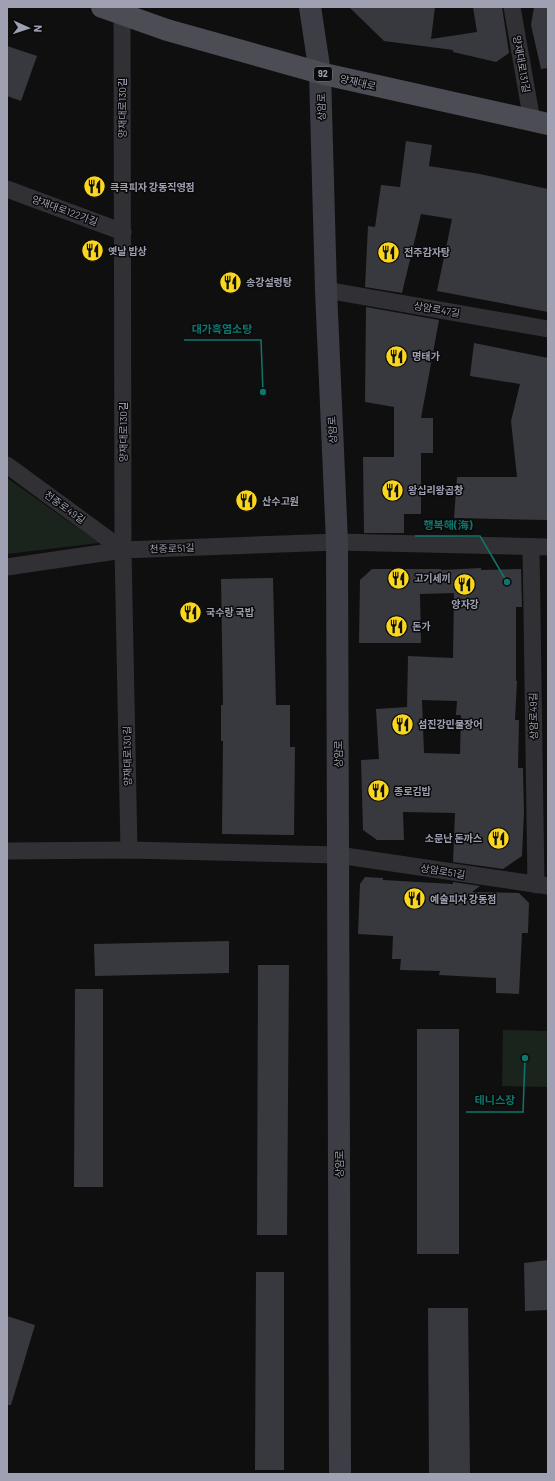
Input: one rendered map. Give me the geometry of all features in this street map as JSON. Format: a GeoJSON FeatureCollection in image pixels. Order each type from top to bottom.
{"type":"FeatureCollection","features":[{"type":"Feature","properties":{"kind":"main road","name":"양재대로"},"geometry":{"type":"LineString","coordinates":[[102,7],[167,30],[320,73],[540,122]]}},
{"type":"Feature","properties":{"kind":"street","name":"상암로"},"geometry":{"type":"LineString","coordinates":[[310,7],[320,73],[326,290],[337,542],[340,1474]]}},
{"type":"Feature","properties":{"kind":"street","name":"양재대로131길"},"geometry":{"type":"LineString","coordinates":[[512,7],[540,122]]}},
{"type":"Feature","properties":{"kind":"street","name":"양재대로130길"},"geometry":{"type":"LineString","coordinates":[[122,14],[123,550],[129,850]]}},
{"type":"Feature","properties":{"kind":"street","name":"양재대로122가길"},"geometry":{"type":"LineString","coordinates":[[7,189],[123,232]]}},
{"type":"Feature","properties":{"kind":"street","name":"상암로47길"},"geometry":{"type":"LineString","coordinates":[[326,290],[548,329]]}},
{"type":"Feature","properties":{"kind":"street","name":"천중로49길"},"geometry":{"type":"LineString","coordinates":[[7,465],[123,550]]}},
{"type":"Feature","properties":{"kind":"street","name":"천중로51길"},"geometry":{"type":"LineString","coordinates":[[7,566],[123,550],[337,542]]}},
{"type":"Feature","properties":{"kind":"street"},"geometry":{"type":"LineString","coordinates":[[337,542],[548,547]]}},
{"type":"Feature","properties":{"kind":"street","name":"상암로49길"},"geometry":{"type":"LineString","coordinates":[[531,547],[542,885]]}},
{"type":"Feature","properties":{"kind":"street"},"geometry":{"type":"LineString","coordinates":[[7,851],[129,850],[338,855]]}},
{"type":"Feature","properties":{"kind":"street","name":"상암로51길"},"geometry":{"type":"LineString","coordinates":[[338,855],[542,885]]}},
{"type":"Feature","properties":{"kind":"shaded area"},"geometry":{"type":"Polygon","coordinates":[[[7,478],[99,543],[7,554],[7,478]]]}},
{"type":"Feature","properties":{"kind":"shaded area"},"geometry":{"type":"Polygon","coordinates":[[[503,1030],[548,1031],[548,1087],[502,1086],[503,1030]]]}},
{"type":"Feature","properties":{"kind":"building"},"geometry":{"type":"Polygon","coordinates":[[[349,7],[435,7],[431,39],[477,32],[473,7],[502,7],[509,53],[496,62],[453,52],[453,50],[384,41],[349,7]]]}},
{"type":"Feature","properties":{"kind":"building"},"geometry":{"type":"Polygon","coordinates":[[[534,7],[548,7],[548,68],[541,69],[531,25],[534,7]]]}},
{"type":"Feature","properties":{"kind":"building"},"geometry":{"type":"Polygon","coordinates":[[[7,46],[37,56],[21,101],[7,96],[7,46]]]}},
{"type":"Feature","properties":{"kind":"building"},"geometry":{"type":"Polygon","coordinates":[[[406,141],[432,145],[429,166],[480,174],[548,189],[548,312],[437,291],[452,219],[421,214],[402,293],[365,287],[368,226],[375,227],[381,185],[400,187],[406,141]]]}},
{"type":"Feature","properties":{"kind":"building"},"geometry":{"type":"Polygon","coordinates":[[[366,307],[439,320],[421,418],[433,418],[433,453],[421,453],[421,514],[404,514],[404,533],[364,533],[363,457],[394,457],[394,407],[365,402],[366,307]]]}},
{"type":"Feature","properties":{"kind":"building"},"geometry":{"type":"Polygon","coordinates":[[[474,343],[548,358],[548,520],[454,518],[457,477],[517,477],[511,421],[520,384],[470,376],[474,343]]]}},
{"type":"Feature","properties":{"kind":"building"},"geometry":{"type":"Polygon","coordinates":[[[481,568],[481,570],[521,569],[522,607],[516,607],[517,681],[515,720],[519,720],[518,768],[523,768],[524,812],[522,856],[503,869],[453,862],[455,813],[403,812],[404,840],[377,840],[363,830],[361,760],[379,759],[376,709],[407,707],[408,656],[453,658],[454,593],[420,594],[421,643],[359,643],[360,580],[372,569],[441,570],[481,568]],[[422,700],[424,753],[460,754],[461,715],[456,715],[457,701],[422,700]]]}},
{"type":"Feature","properties":{"kind":"building"},"geometry":{"type":"Polygon","coordinates":[[[273,578],[276,705],[290,705],[290,747],[295,747],[294,835],[222,834],[223,741],[221,741],[221,705],[223,705],[221,579],[273,578]]]}},
{"type":"Feature","properties":{"kind":"building"},"geometry":{"type":"Polygon","coordinates":[[[365,877],[383,878],[383,880],[453,884],[453,882],[480,886],[472,892],[519,893],[529,903],[528,933],[522,933],[519,994],[496,993],[496,978],[439,975],[440,971],[400,970],[401,959],[392,959],[393,936],[358,934],[360,884],[365,877]]]}},
{"type":"Feature","properties":{"kind":"building"},"geometry":{"type":"Polygon","coordinates":[[[229,941],[229,973],[95,976],[94,944],[229,941]]]}},
{"type":"Feature","properties":{"kind":"building"},"geometry":{"type":"Polygon","coordinates":[[[258,965],[289,965],[287,1235],[257,1235],[258,965]]]}},
{"type":"Feature","properties":{"kind":"building"},"geometry":{"type":"Polygon","coordinates":[[[75,989],[103,989],[103,1187],[74,1187],[75,989]]]}},
{"type":"Feature","properties":{"kind":"building"},"geometry":{"type":"Polygon","coordinates":[[[417,1029],[459,1029],[459,1254],[417,1254],[417,1029]]]}},
{"type":"Feature","properties":{"kind":"building"},"geometry":{"type":"Polygon","coordinates":[[[548,1260],[548,1310],[525,1311],[524,1263],[548,1260]]]}},
{"type":"Feature","properties":{"kind":"building"},"geometry":{"type":"Polygon","coordinates":[[[256,1272],[284,1272],[284,1470],[255,1470],[256,1272]]]}},
{"type":"Feature","properties":{"kind":"building"},"geometry":{"type":"Polygon","coordinates":[[[428,1308],[468,1308],[470,1474],[429,1474],[428,1308]]]}},
{"type":"Feature","properties":{"kind":"building"},"geometry":{"type":"Polygon","coordinates":[[[7,1316],[35,1325],[11,1405],[7,1405],[7,1316]]]}},
{"type":"Feature","properties":{"kind":"place","name":"큭큭피자 강동직영점"},"geometry":{"type":"Point","coordinates":[95,187]}},
{"type":"Feature","properties":{"kind":"place","name":"옛날 밥상"},"geometry":{"type":"Point","coordinates":[93,251]}},
{"type":"Feature","properties":{"kind":"place","name":"전주감자탕"},"geometry":{"type":"Point","coordinates":[388,252]}},
{"type":"Feature","properties":{"kind":"place","name":"송강설렁탕"},"geometry":{"type":"Point","coordinates":[230,282]}},
{"type":"Feature","properties":{"kind":"place","name":"명태가"},"geometry":{"type":"Point","coordinates":[397,356]}},
{"type":"Feature","properties":{"kind":"place","name":"대가흑염소탕"},"geometry":{"type":"Point","coordinates":[263,392]}},
{"type":"Feature","properties":{"kind":"place","name":"왕십리왕곱창"},"geometry":{"type":"Point","coordinates":[393,490]}},
{"type":"Feature","properties":{"kind":"place","name":"산수고원"},"geometry":{"type":"Point","coordinates":[246,501]}},
{"type":"Feature","properties":{"kind":"place","name":"고기세끼"},"geometry":{"type":"Point","coordinates":[398,578]}},
{"type":"Feature","properties":{"kind":"place","name":"행복해(海)"},"geometry":{"type":"Point","coordinates":[507,582]}},
{"type":"Feature","properties":{"kind":"place","name":"양자강"},"geometry":{"type":"Point","coordinates":[465,584]}},
{"type":"Feature","properties":{"kind":"place","name":"국수랑 국밥"},"geometry":{"type":"Point","coordinates":[190,612]}},
{"type":"Feature","properties":{"kind":"place","name":"돈가"},"geometry":{"type":"Point","coordinates":[396,626]}},
{"type":"Feature","properties":{"kind":"place","name":"섬진강민물장어"},"geometry":{"type":"Point","coordinates":[402,724]}},
{"type":"Feature","properties":{"kind":"place","name":"종로김밥"},"geometry":{"type":"Point","coordinates":[378,791]}},
{"type":"Feature","properties":{"kind":"place","name":"소문난 돈까스"},"geometry":{"type":"Point","coordinates":[498,838]}},
{"type":"Feature","properties":{"kind":"place","name":"예술피자 강동점"},"geometry":{"type":"Point","coordinates":[415,899]}},
{"type":"Feature","properties":{"kind":"place","name":"테니스장"},"geometry":{"type":"Point","coordinates":[525,1058]}}]}
